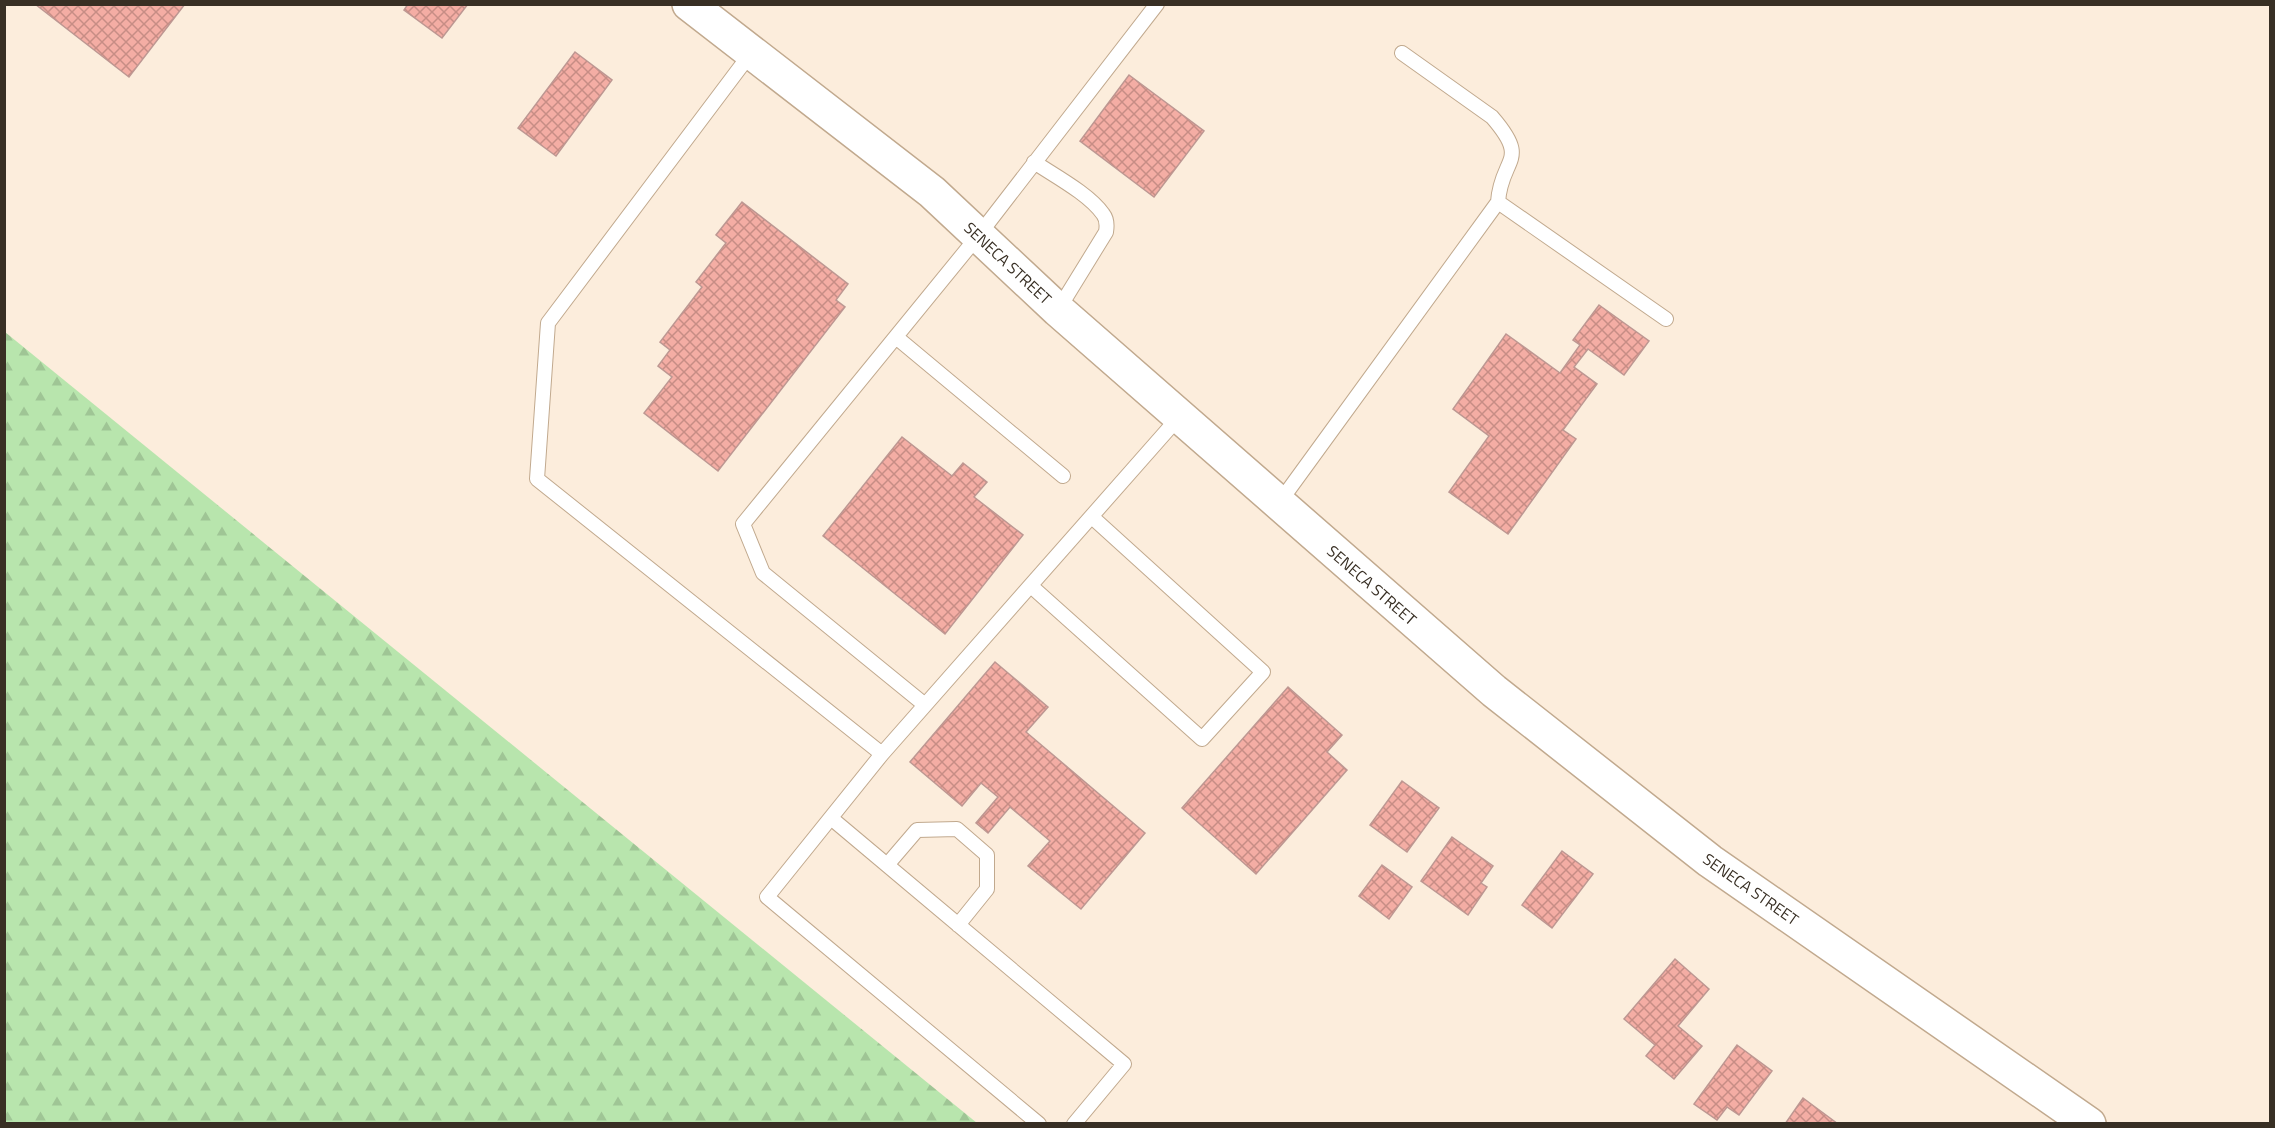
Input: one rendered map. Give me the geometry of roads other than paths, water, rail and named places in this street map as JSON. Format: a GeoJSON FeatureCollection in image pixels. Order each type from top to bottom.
{"type":"FeatureCollection","features":[{"type":"Feature","properties":{"kind":"street","name":"SENECA STREET"},"geometry":{"type":"LineString","coordinates":[[689,4],[932,192],[1058,310],[1494,691],[1710,861],[2089,1124]]}},
{"type":"Feature","properties":{"kind":"lane"},"geometry":{"type":"LineString","coordinates":[[925,705],[763,573],[743,524],[978,236],[1157,4]]}},
{"type":"Feature","properties":{"kind":"lane"},"geometry":{"type":"LineString","coordinates":[[750,53],[548,323],[537,479],[882,754]]}},
{"type":"Feature","properties":{"kind":"lane"},"geometry":{"type":"LineString","coordinates":[[1279,503],[1498,202],[1499,189],[1510,165],[1513,147],[1504,130],[1492,117],[1402,53]]}},
{"type":"Feature","properties":{"kind":"lane"},"geometry":{"type":"LineString","coordinates":[[1034,162],[1092,202],[1104,215],[1107,224],[1106,232],[1058,310]]}},
{"type":"Feature","properties":{"kind":"lane"},"geometry":{"type":"LineString","coordinates":[[1498,202],[1666,319]]}},
{"type":"Feature","properties":{"kind":"lane"},"geometry":{"type":"LineString","coordinates":[[897,337],[1063,476]]}},
{"type":"Feature","properties":{"kind":"lane"},"geometry":{"type":"LineString","coordinates":[[1039,1124],[767,897],[882,754],[1179,417]]}},
{"type":"Feature","properties":{"kind":"lane"},"geometry":{"type":"LineString","coordinates":[[1031,586],[1202,739],[1263,672],[1092,517]]}},
{"type":"Feature","properties":{"kind":"lane"},"geometry":{"type":"LineString","coordinates":[[831,818],[1124,1064],[1074,1124]]}},
{"type":"Feature","properties":{"kind":"lane"},"geometry":{"type":"LineString","coordinates":[[887,865],[917,830],[957,829],[987,855],[987,889],[958,925]]}}]}
